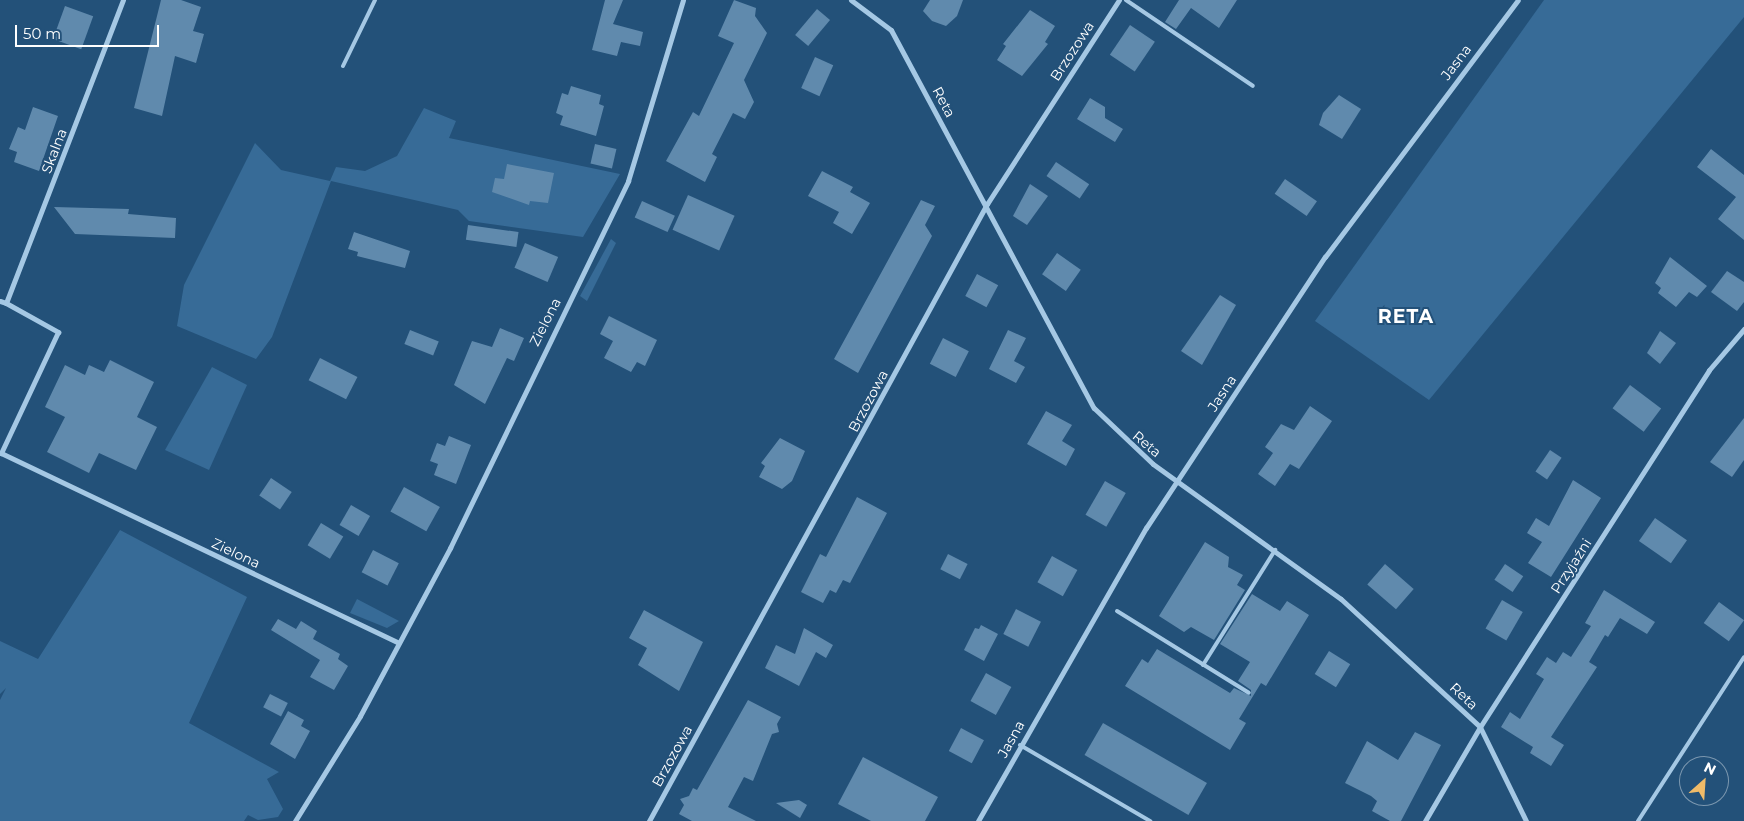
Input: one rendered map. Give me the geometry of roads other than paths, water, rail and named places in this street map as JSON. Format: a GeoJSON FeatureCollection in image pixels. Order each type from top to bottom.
{"type":"FeatureCollection","features":[{"type":"Feature","properties":{"kind":"street","name":"Skalna"},"geometry":{"type":"LineString","coordinates":[[3,302],[123,0]]}},
{"type":"Feature","properties":{"kind":"street","name":"Zielona"},"geometry":{"type":"LineString","coordinates":[[295,821],[360,716],[450,548],[628,181],[683,0]]}},
{"type":"Feature","properties":{"kind":"street","name":"Reta"},"geometry":{"type":"LineString","coordinates":[[851,0],[891,30],[987,204],[1094,408],[1135,450],[1176,482],[1275,550],[1341,599],[1480,727],[1526,821]]}},
{"type":"Feature","properties":{"kind":"street","name":"Brzozowa"},"geometry":{"type":"LineString","coordinates":[[649,821],[987,204],[1119,0]]}},
{"type":"Feature","properties":{"kind":"street","name":"Jasna"},"geometry":{"type":"LineString","coordinates":[[978,821],[1020,745],[1176,482],[1325,258],[1518,0]]}},
{"type":"Feature","properties":{"kind":"street"},"geometry":{"type":"LineString","coordinates":[[0,453],[58,332],[3,302]]}},
{"type":"Feature","properties":{"kind":"street","name":"Przyjaźni"},"geometry":{"type":"LineString","coordinates":[[1425,821],[1480,727],[1709,370],[1744,329]]}},
{"type":"Feature","properties":{"kind":"street","name":"Zielona"},"geometry":{"type":"LineString","coordinates":[[0,453],[398,642]]}},
{"type":"Feature","properties":{"kind":"lane"},"geometry":{"type":"LineString","coordinates":[[344,66],[375,0]]}},
{"type":"Feature","properties":{"kind":"lane"},"geometry":{"type":"LineString","coordinates":[[1126,0],[1253,86]]}},
{"type":"Feature","properties":{"kind":"lane"},"geometry":{"type":"LineString","coordinates":[[1203,665],[1275,550]]}},
{"type":"Feature","properties":{"kind":"lane"},"geometry":{"type":"LineString","coordinates":[[1116,611],[1249,693]]}},
{"type":"Feature","properties":{"kind":"lane"},"geometry":{"type":"LineString","coordinates":[[1638,821],[1744,657]]}},
{"type":"Feature","properties":{"kind":"lane"},"geometry":{"type":"LineString","coordinates":[[1020,745],[1150,821]]}},
{"type":"Feature","properties":{"kind":"district","name":"RETA"},"geometry":{"type":"Point","coordinates":[1406,317]}}]}
